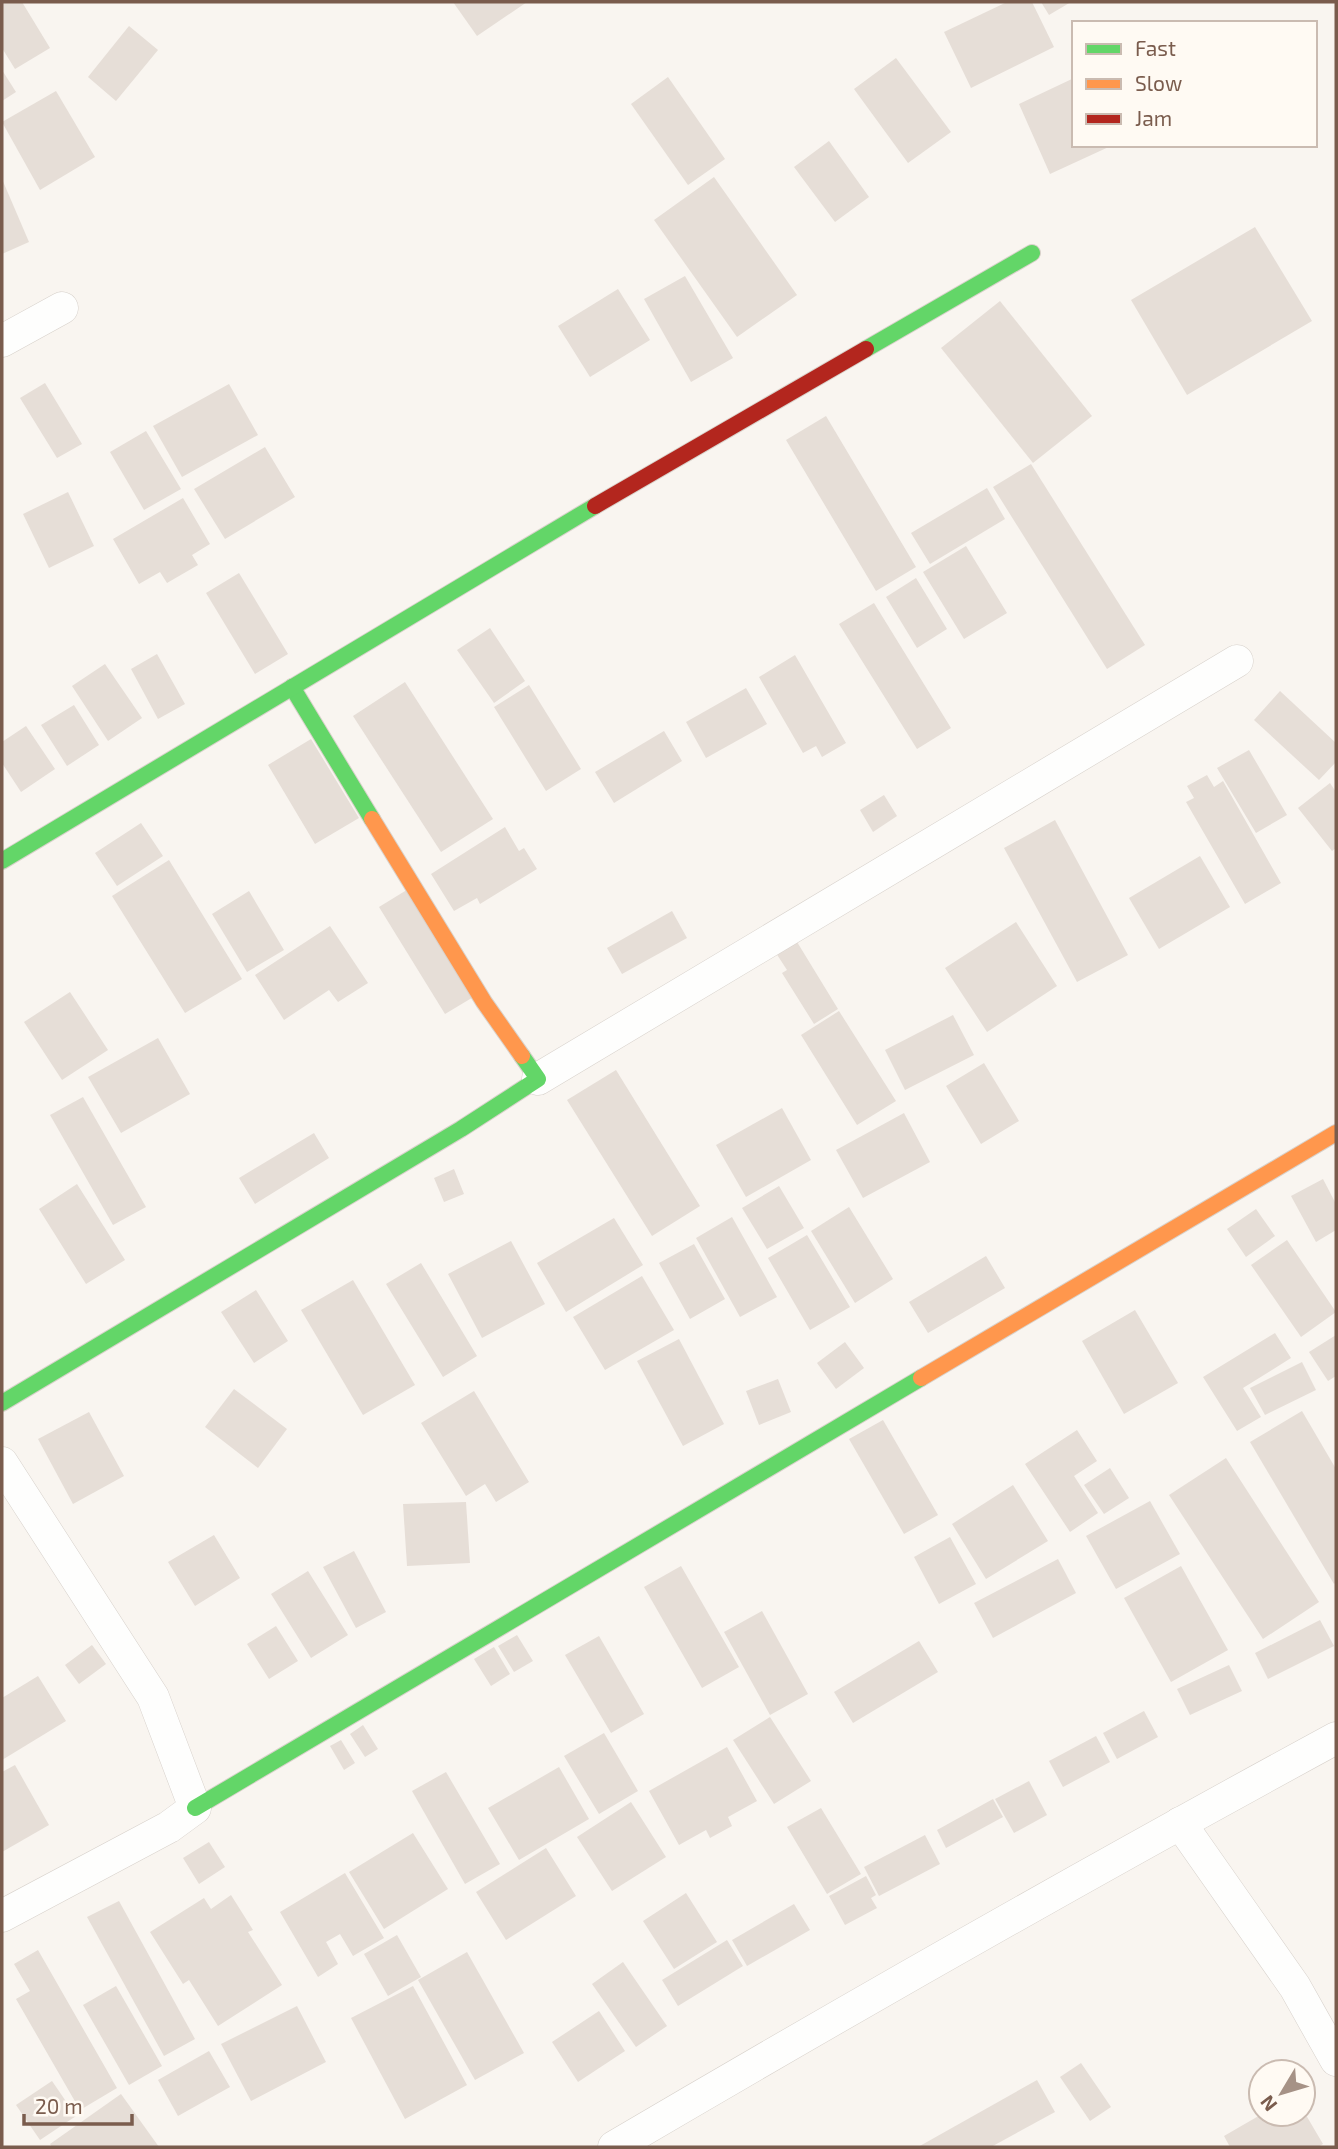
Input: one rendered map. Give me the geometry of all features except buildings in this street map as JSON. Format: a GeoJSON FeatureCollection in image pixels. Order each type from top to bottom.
{"type":"FeatureCollection","features":[{"type":"Feature","properties":{"kind":"street"},"geometry":{"type":"LineString","coordinates":[[2,861],[571,520],[1032,253]]}},
{"type":"Feature","properties":{"kind":"street"},"geometry":{"type":"LineString","coordinates":[[2,341],[62,308]]}},
{"type":"Feature","properties":{"kind":"street"},"geometry":{"type":"LineString","coordinates":[[2,1403],[1237,661]]}},
{"type":"Feature","properties":{"kind":"street"},"geometry":{"type":"LineString","coordinates":[[292,687],[484,1002],[538,1079]]}},
{"type":"Feature","properties":{"kind":"street"},"geometry":{"type":"LineString","coordinates":[[2,1916],[169,1827],[195,1808],[1336,1133]]}},
{"type":"Feature","properties":{"kind":"street"},"geometry":{"type":"LineString","coordinates":[[2,1462],[153,1697],[195,1808]]}},
{"type":"Feature","properties":{"kind":"street"},"geometry":{"type":"LineString","coordinates":[[614,2147],[844,2012],[1336,1738]]}},
{"type":"Feature","properties":{"kind":"street"},"geometry":{"type":"LineString","coordinates":[[1180,1823],[1295,1986],[1336,2060]]}},
{"type":"Feature","properties":{"kind":"traffic: fast"},"geometry":{"type":"LineString","coordinates":[[866,349],[1032,253]]}},
{"type":"Feature","properties":{"kind":"traffic: fast"},"geometry":{"type":"LineString","coordinates":[[2,861],[595,506]]}},
{"type":"Feature","properties":{"kind":"traffic: fast"},"geometry":{"type":"LineString","coordinates":[[292,687],[372,819]]}},
{"type":"Feature","properties":{"kind":"traffic: fast"},"geometry":{"type":"LineString","coordinates":[[2,1403],[461,1129],[538,1079],[522,1056]]}},
{"type":"Feature","properties":{"kind":"traffic: fast"},"geometry":{"type":"LineString","coordinates":[[195,1808],[921,1378]]}},
{"type":"Feature","properties":{"kind":"traffic: slow"},"geometry":{"type":"LineString","coordinates":[[372,819],[484,1002],[522,1056]]}},
{"type":"Feature","properties":{"kind":"traffic: slow"},"geometry":{"type":"LineString","coordinates":[[921,1378],[1336,1133]]}},
{"type":"Feature","properties":{"kind":"traffic: jam"},"geometry":{"type":"LineString","coordinates":[[595,506],[866,349]]}}]}
